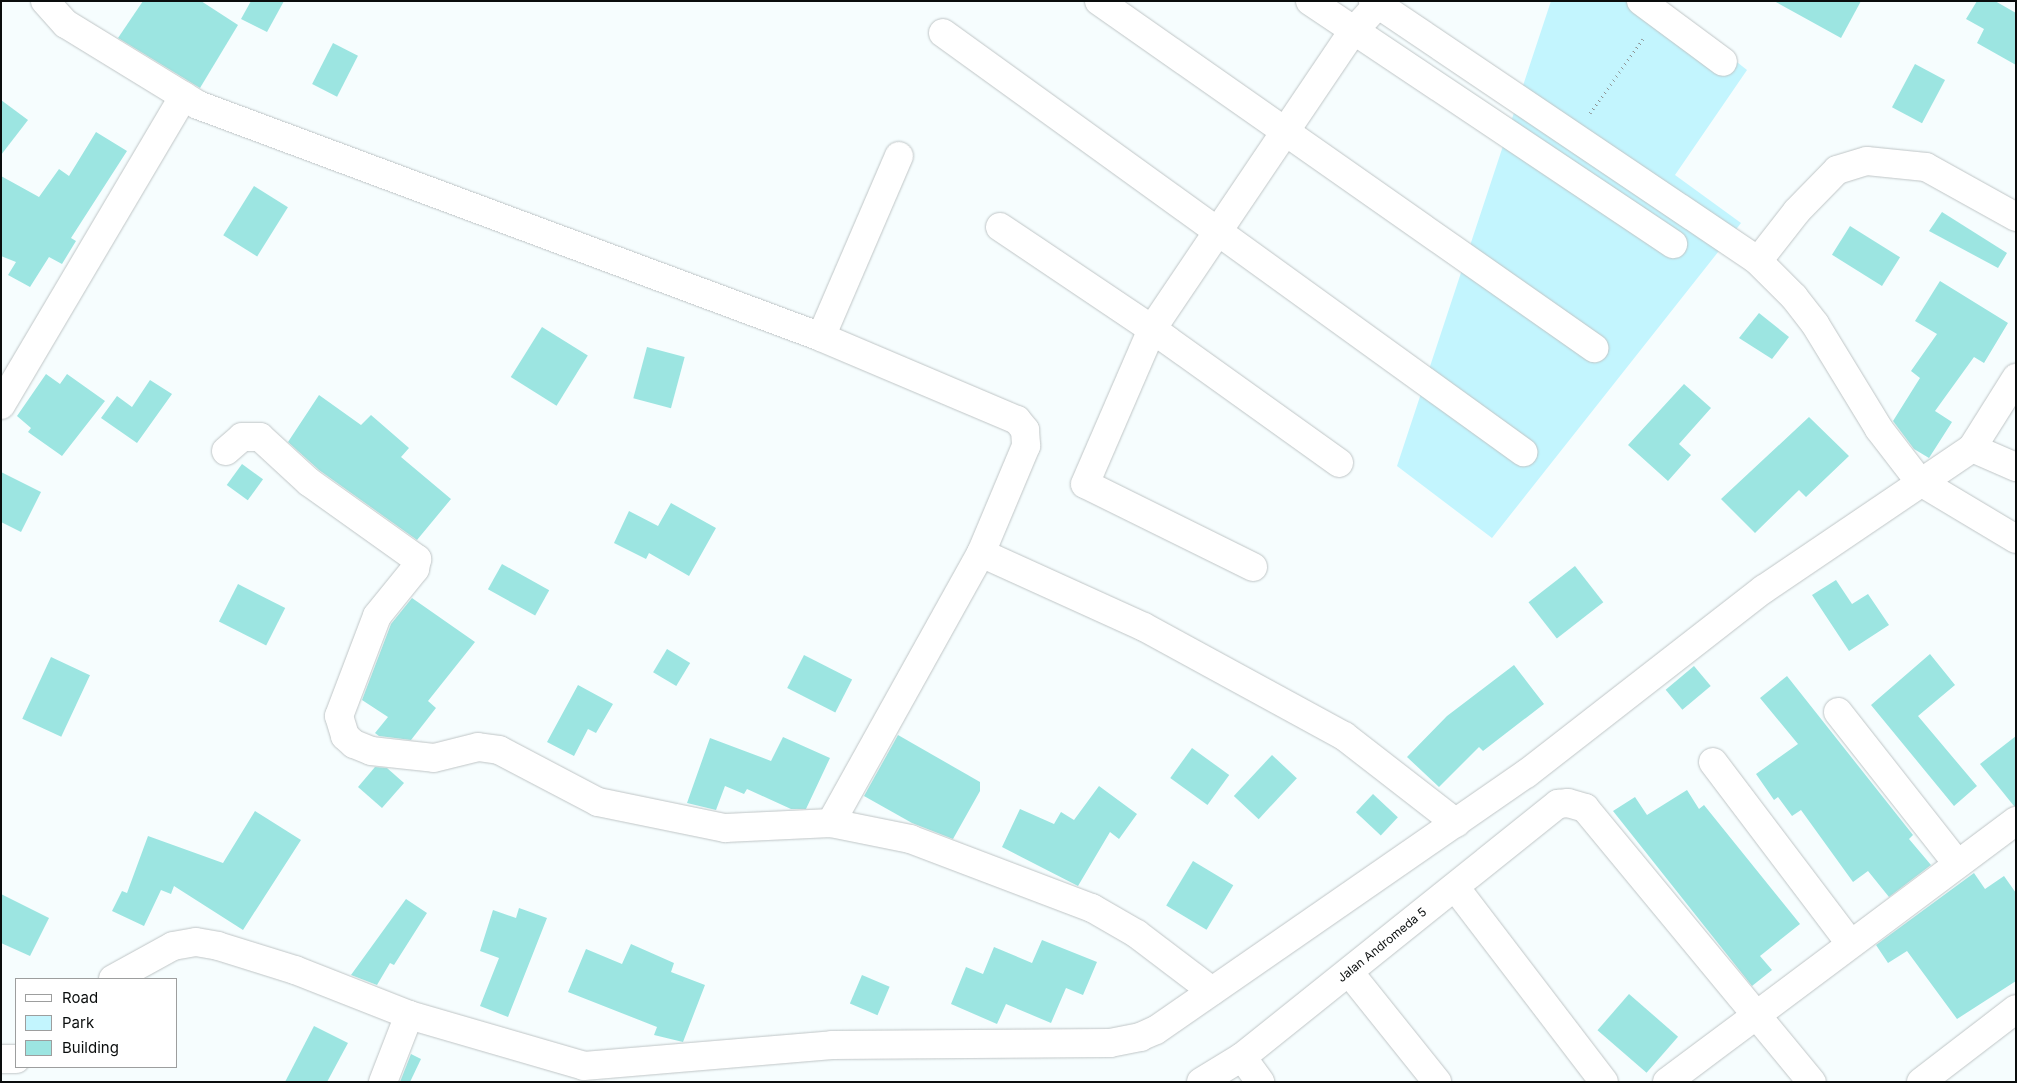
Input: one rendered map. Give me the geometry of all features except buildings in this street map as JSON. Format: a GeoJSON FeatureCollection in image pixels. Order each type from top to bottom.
{"type":"FeatureCollection","features":[{"type":"Feature","properties":{"kind":"street"},"geometry":{"type":"LineString","coordinates":[[44,1],[66,24],[184,96],[588,253],[821,337],[1017,420],[1025,430],[1019,467],[980,553],[831,824]]}},
{"type":"Feature","properties":{"kind":"street"},"geometry":{"type":"LineString","coordinates":[[1099,1],[1594,348]]}},
{"type":"Feature","properties":{"kind":"street"},"geometry":{"type":"LineString","coordinates":[[1310,1],[1352,33],[1673,244]]}},
{"type":"Feature","properties":{"kind":"street"},"geometry":{"type":"LineString","coordinates":[[1253,566],[1085,484],[1152,329],[1218,234],[1352,33],[1375,3],[1758,262],[1815,324],[1879,430],[1919,481],[2016,539]]}},
{"type":"Feature","properties":{"kind":"street"},"geometry":{"type":"LineString","coordinates":[[1650,9],[1723,62]]}},
{"type":"Feature","properties":{"kind":"street"},"geometry":{"type":"LineString","coordinates":[[943,33],[1218,234],[1523,452]]}},
{"type":"Feature","properties":{"kind":"street"},"geometry":{"type":"LineString","coordinates":[[1,405],[184,96]]}},
{"type":"Feature","properties":{"kind":"street"},"geometry":{"type":"LineString","coordinates":[[821,337],[899,156]]}},
{"type":"Feature","properties":{"kind":"street"},"geometry":{"type":"LineString","coordinates":[[1758,262],[1797,211],[1837,170],[1867,161],[1926,167],[2016,217]]}},
{"type":"Feature","properties":{"kind":"street"},"geometry":{"type":"LineString","coordinates":[[1000,227],[1152,329],[1339,463]]}},
{"type":"Feature","properties":{"kind":"street"},"geometry":{"type":"LineString","coordinates":[[115,978],[173,946],[196,942],[295,970],[408,1014],[579,1074],[832,1045],[1123,1042],[1156,1030],[1456,823],[1526,774],[1680,651],[1919,481],[1972,448],[2016,378]]}},
{"type":"Feature","properties":{"kind":"street"},"geometry":{"type":"LineString","coordinates":[[226,451],[242,437],[260,436],[309,482],[418,559],[415,569],[377,616],[339,716],[345,736],[354,744],[372,751],[434,758],[478,747],[499,750],[598,802],[725,828],[831,824],[910,839],[1092,908],[1137,934],[1212,991]]}},
{"type":"Feature","properties":{"kind":"street"},"geometry":{"type":"LineString","coordinates":[[1972,448],[2016,467]]}},
{"type":"Feature","properties":{"kind":"street"},"geometry":{"type":"LineString","coordinates":[[980,553],[1144,627],[1344,736],[1456,823]]}},
{"type":"Feature","properties":{"kind":"street"},"geometry":{"type":"LineString","coordinates":[[1838,712],[1956,862]]}},
{"type":"Feature","properties":{"kind":"street"},"geometry":{"type":"LineString","coordinates":[[1713,762],[1850,943]]}},
{"type":"Feature","properties":{"kind":"street","name":"Jalan Andromeda 5"},"geometry":{"type":"LineString","coordinates":[[1202,1082],[1242,1057],[1558,804],[1585,808],[1756,1015]]}},
{"type":"Feature","properties":{"kind":"street"},"geometry":{"type":"LineString","coordinates":[[1667,1082],[1956,862],[2016,821]]}},
{"type":"Feature","properties":{"kind":"street"},"geometry":{"type":"LineString","coordinates":[[1455,887],[1604,1082]]}},
{"type":"Feature","properties":{"kind":"street"},"geometry":{"type":"LineString","coordinates":[[1349,972],[1437,1082]]}},
{"type":"Feature","properties":{"kind":"street"},"geometry":{"type":"LineString","coordinates":[[1921,1082],[2016,1009]]}},
{"type":"Feature","properties":{"kind":"street"},"geometry":{"type":"LineString","coordinates":[[383,1082],[408,1014]]}},
{"type":"Feature","properties":{"kind":"street"},"geometry":{"type":"LineString","coordinates":[[1756,1015],[1812,1082]]}},
{"type":"Feature","properties":{"kind":"street"},"geometry":{"type":"LineString","coordinates":[[1242,1057],[1260,1082]]}},
{"type":"Feature","properties":{"kind":"street"},"geometry":{"type":"LineString","coordinates":[[1,1059],[15,1059]]}},
{"type":"Feature","properties":{"kind":"path"},"geometry":{"type":"LineString","coordinates":[[1572,138],[1650,9]]}},
{"type":"Feature","properties":{"kind":"green space"},"geometry":{"type":"Polygon","coordinates":[[[1551,1],[1660,1],[1747,70],[1675,175],[1741,223],[1492,538],[1397,466],[1551,1]]]}}]}
